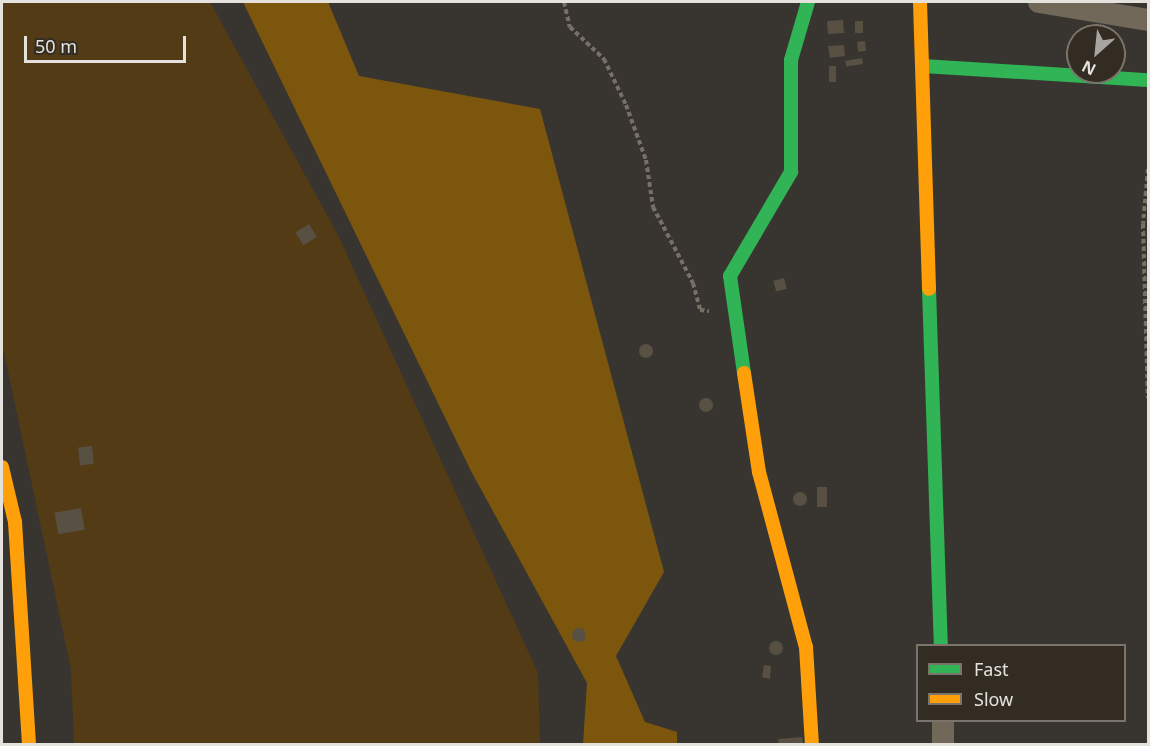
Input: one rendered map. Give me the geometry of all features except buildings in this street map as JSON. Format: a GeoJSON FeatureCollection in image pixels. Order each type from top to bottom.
{"type":"FeatureCollection","features":[{"type":"Feature","properties":{"kind":"street"},"geometry":{"type":"LineString","coordinates":[[808,2],[792,60],[791,172],[730,276],[733,315],[769,520],[806,647],[812,744]]}},
{"type":"Feature","properties":{"kind":"street"},"geometry":{"type":"LineString","coordinates":[[920,2],[941,644]]}},
{"type":"Feature","properties":{"kind":"street"},"geometry":{"type":"LineString","coordinates":[[1039,2],[1149,20]]}},
{"type":"Feature","properties":{"kind":"street"},"geometry":{"type":"LineString","coordinates":[[923,66],[1149,80]]}},
{"type":"Feature","properties":{"kind":"street"},"geometry":{"type":"LineString","coordinates":[[2,467],[15,522],[30,744]]}},
{"type":"Feature","properties":{"kind":"street"},"geometry":{"type":"LineString","coordinates":[[943,722],[943,744]]}},
{"type":"Feature","properties":{"kind":"path"},"geometry":{"type":"LineString","coordinates":[[564,2],[570,27],[604,59],[626,105],[646,160],[653,207],[693,283],[700,310],[733,315]]}},
{"type":"Feature","properties":{"kind":"path"},"geometry":{"type":"LineString","coordinates":[[1149,169],[1143,224],[1149,398]]}},
{"type":"Feature","properties":{"kind":"shaded area"},"geometry":{"type":"Polygon","coordinates":[[[2,2],[210,2],[338,235],[538,673],[540,744],[74,744],[71,669],[2,343],[2,2]]]}},
{"type":"Feature","properties":{"kind":"shaded area"},"geometry":{"type":"Polygon","coordinates":[[[243,2],[328,2],[359,76],[540,109],[664,572],[616,656],[645,722],[677,732],[677,744],[583,744],[587,683],[471,471],[243,2]]]}},
{"type":"Feature","properties":{"kind":"traffic: fast"},"geometry":{"type":"LineString","coordinates":[[744,373],[730,276],[791,172],[791,60],[808,2]]}},
{"type":"Feature","properties":{"kind":"traffic: fast"},"geometry":{"type":"LineString","coordinates":[[923,66],[1148,80]]}},
{"type":"Feature","properties":{"kind":"traffic: fast"},"geometry":{"type":"LineString","coordinates":[[929,289],[941,644]]}},
{"type":"Feature","properties":{"kind":"traffic: slow"},"geometry":{"type":"LineString","coordinates":[[920,2],[929,289]]}},
{"type":"Feature","properties":{"kind":"traffic: slow"},"geometry":{"type":"LineString","coordinates":[[744,373],[759,472],[806,647],[812,744]]}},
{"type":"Feature","properties":{"kind":"traffic: slow"},"geometry":{"type":"LineString","coordinates":[[2,467],[15,522],[29,744]]}}]}
